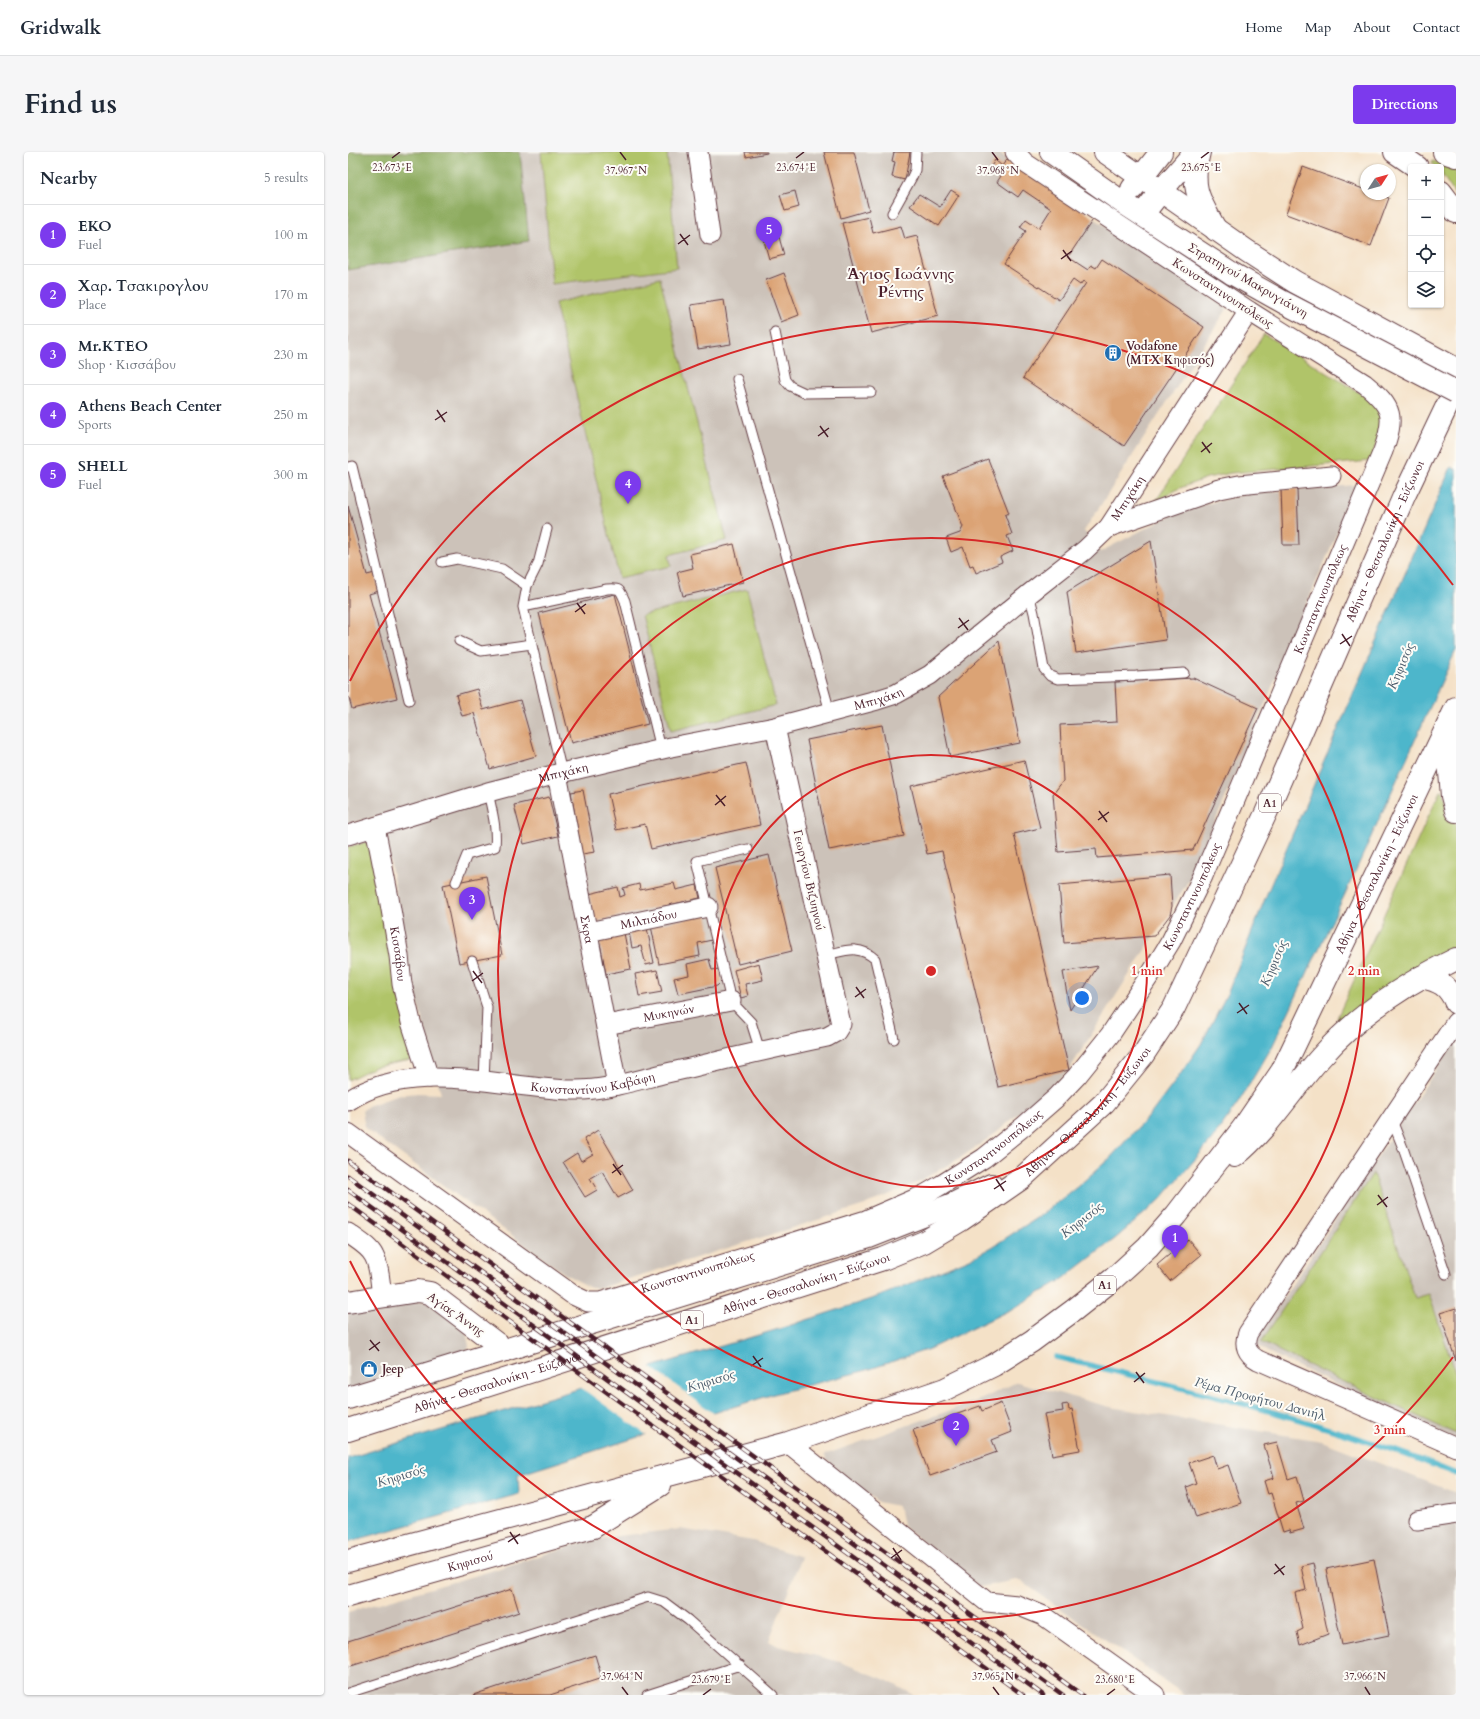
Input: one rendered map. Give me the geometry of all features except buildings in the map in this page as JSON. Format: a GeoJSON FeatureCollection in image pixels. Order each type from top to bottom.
{"type":"FeatureCollection","features":[{"type":"Feature","properties":{"kind":"main road","name":"Στρατηγού Μακρυγιάννη"},"geometry":{"type":"LineString","coordinates":[[1051,152],[1122,202],[1233,274],[1289,306],[1456,392]]}},
{"type":"Feature","properties":{"kind":"main road","name":"Στρατηγού Μακρυγιάννη"},"geometry":{"type":"LineString","coordinates":[[1105,152],[1246,252],[1294,282],[1456,369]]}},
{"type":"Feature","properties":{"kind":"main road"},"geometry":{"type":"LineString","coordinates":[[1122,202],[1161,152]]}},
{"type":"Feature","properties":{"kind":"main road"},"geometry":{"type":"LineString","coordinates":[[1142,215],[1195,152]]}},
{"type":"Feature","properties":{"kind":"main road"},"geometry":{"type":"LineString","coordinates":[[1199,152],[1196,173],[1198,198],[1216,230]]}},
{"type":"Feature","properties":{"kind":"main road"},"geometry":{"type":"LineString","coordinates":[[1395,152],[1413,164]]}},
{"type":"Feature","properties":{"kind":"main road"},"geometry":{"type":"LineString","coordinates":[[1444,152],[1456,156]]}},
{"type":"Feature","properties":{"kind":"main road"},"geometry":{"type":"LineString","coordinates":[[1444,196],[1456,212]]}},
{"type":"Feature","properties":{"kind":"main road","name":"Αθήνα - Θεσσαλονίκη - Εύζωνοι"},"geometry":{"type":"LineString","coordinates":[[348,1430],[883,1259],[924,1242],[961,1220],[1022,1178],[1104,1103],[1143,1054],[1174,1008],[1266,813],[1404,496],[1456,387]]}},
{"type":"Feature","properties":{"kind":"main road","name":"Αθήνα - Θεσσαλονίκη - Εύζωνοι"},"geometry":{"type":"LineString","coordinates":[[348,1561],[678,1474],[788,1443],[945,1389],[994,1365],[1068,1315],[1113,1279],[1148,1246],[1198,1186],[1243,1128],[1282,1070],[1456,708]]}},
{"type":"Feature","properties":{"kind":"main road"},"geometry":{"type":"LineString","coordinates":[[1456,724],[1449,760],[1452,796],[1456,811]]}},
{"type":"Feature","properties":{"kind":"main road"},"geometry":{"type":"LineString","coordinates":[[1198,1186],[1237,1154],[1257,1135],[1334,1043],[1365,1016],[1421,977],[1456,959]]}},
{"type":"Feature","properties":{"kind":"main road"},"geometry":{"type":"LineString","coordinates":[[1421,977],[1440,982],[1447,987],[1456,1003]]}},
{"type":"Feature","properties":{"kind":"main road"},"geometry":{"type":"LineString","coordinates":[[348,1398],[869,1237],[953,1204],[996,1183],[1022,1178]]}},
{"type":"Feature","properties":{"kind":"main road","name":"Αγίας Άννης"},"geometry":{"type":"LineString","coordinates":[[348,1302],[418,1290],[430,1293],[506,1350]]}},
{"type":"Feature","properties":{"kind":"main road","name":"Κηφισού"},"geometry":{"type":"LineString","coordinates":[[348,1596],[593,1527],[678,1474]]}},
{"type":"Feature","properties":{"kind":"street"},"geometry":{"type":"LineString","coordinates":[[698,152],[710,235]]}},
{"type":"Feature","properties":{"kind":"street","name":"Κωνσταντινουπόλεως"},"geometry":{"type":"LineString","coordinates":[[348,1133],[573,1295],[581,1300],[592,1302],[616,1298],[866,1220],[895,1209],[942,1185],[984,1158],[1056,1098],[1077,1076],[1110,1035],[1152,972],[1181,920],[1203,876],[1390,429],[1391,418],[1387,407],[1380,396],[1370,388],[1025,163],[1015,152]]}},
{"type":"Feature","properties":{"kind":"street","name":"Μπιχάκη"},"geometry":{"type":"LineString","coordinates":[[348,835],[488,792],[559,773],[662,749],[774,727],[896,694],[913,686],[930,675],[1085,550],[1109,527],[1250,311]]}},
{"type":"Feature","properties":{"kind":"street"},"geometry":{"type":"LineString","coordinates":[[1109,527],[1220,489],[1239,485],[1331,476]]}},
{"type":"Feature","properties":{"kind":"street","name":"Γεωργίου Βιζυηνού"},"geometry":{"type":"LineString","coordinates":[[774,727],[841,1024],[836,1032]]}},
{"type":"Feature","properties":{"kind":"street","name":"Σκρα"},"geometry":{"type":"LineString","coordinates":[[559,773],[617,1085]]}},
{"type":"Feature","properties":{"kind":"street","name":"Κισσάβου"},"geometry":{"type":"LineString","coordinates":[[375,827],[399,956],[402,984],[411,1022],[429,1078]]}},
{"type":"Feature","properties":{"kind":"street","name":"Μιλτιάδου"},"geometry":{"type":"LineString","coordinates":[[588,932],[708,906]]}},
{"type":"Feature","properties":{"kind":"street","name":"Μυκηνών"},"geometry":{"type":"LineString","coordinates":[[606,1025],[731,1001]]}},
{"type":"Feature","properties":{"kind":"street"},"geometry":{"type":"LineString","coordinates":[[1456,1022],[1248,1333],[1245,1345],[1251,1356],[1258,1360],[1456,1447]]}},
{"type":"Feature","properties":{"kind":"street","name":"Κωνσταντίνου Καβάφη"},"geometry":{"type":"LineString","coordinates":[[348,1101],[366,1090],[384,1083],[404,1079],[429,1078],[484,1081],[573,1090],[589,1090],[617,1085],[760,1051],[827,1037],[836,1032]]}},
{"type":"Feature","properties":{"kind":"street"},"geometry":{"type":"LineString","coordinates":[[348,1233],[366,1246],[374,1255],[382,1296]]}},
{"type":"Feature","properties":{"kind":"street"},"geometry":{"type":"LineString","coordinates":[[788,1443],[987,1602],[1017,1605],[1044,1616],[1155,1695]]}},
{"type":"Feature","properties":{"kind":"street"},"geometry":{"type":"LineString","coordinates":[[1417,1520],[1456,1514]]}},
{"type":"Feature","properties":{"kind":"lane"},"geometry":{"type":"LineString","coordinates":[[892,213],[915,170],[916,152]]}},
{"type":"Feature","properties":{"kind":"lane"},"geometry":{"type":"LineString","coordinates":[[775,332],[785,380],[790,386],[805,393],[871,392]]}},
{"type":"Feature","properties":{"kind":"lane"},"geometry":{"type":"LineString","coordinates":[[738,379],[830,712]]}},
{"type":"Feature","properties":{"kind":"lane"},"geometry":{"type":"LineString","coordinates":[[348,468],[352,466],[409,700]]}},
{"type":"Feature","properties":{"kind":"lane"},"geometry":{"type":"LineString","coordinates":[[546,529],[538,564],[527,586],[523,607],[559,773]]}},
{"type":"Feature","properties":{"kind":"lane"},"geometry":{"type":"LineString","coordinates":[[442,562],[457,559],[502,569],[527,586]]}},
{"type":"Feature","properties":{"kind":"lane"},"geometry":{"type":"LineString","coordinates":[[523,607],[607,589],[616,588],[621,591],[625,601],[662,749]]}},
{"type":"Feature","properties":{"kind":"lane"},"geometry":{"type":"LineString","coordinates":[[1029,594],[1044,669],[1050,676],[1058,679],[1136,676],[1184,672]]}},
{"type":"Feature","properties":{"kind":"lane"},"geometry":{"type":"LineString","coordinates":[[459,641],[482,651],[532,644]]}},
{"type":"Feature","properties":{"kind":"lane"},"geometry":{"type":"LineString","coordinates":[[456,882],[468,855],[495,847],[496,837],[494,821],[488,792]]}},
{"type":"Feature","properties":{"kind":"lane"},"geometry":{"type":"LineString","coordinates":[[748,849],[697,861],[731,1001],[751,1022],[760,1051]]}},
{"type":"Feature","properties":{"kind":"lane"},"geometry":{"type":"LineString","coordinates":[[826,955],[856,950],[867,952],[875,959],[894,1039]]}},
{"type":"Feature","properties":{"kind":"lane"},"geometry":{"type":"LineString","coordinates":[[472,961],[487,1007],[484,1081]]}},
{"type":"Feature","properties":{"kind":"lane"},"geometry":{"type":"LineString","coordinates":[[1392,1118],[1446,1274]]}},
{"type":"Feature","properties":{"kind":"lane"},"geometry":{"type":"LineString","coordinates":[[348,1693],[648,1597],[664,1602],[676,1610],[773,1695]]}},
{"type":"Feature","properties":{"kind":"lane"},"geometry":{"type":"LineString","coordinates":[[647,1695],[740,1665]]}},
{"type":"Feature","properties":{"kind":"shaded area"},"geometry":{"type":"Polygon","coordinates":[[[348,152],[997,152],[1227,309],[1084,531],[1100,552],[1181,510],[1252,493],[1357,485],[1194,872],[1069,1070],[996,1133],[960,1158],[916,1183],[865,1205],[603,1287],[591,1288],[565,1274],[365,1128],[362,1111],[368,1106],[399,1095],[418,1093],[441,1094],[409,968],[382,815],[348,824],[348,152]]]}},
{"type":"Feature","properties":{"kind":"shaded area"},"geometry":{"type":"Polygon","coordinates":[[[1456,1040],[1456,1440],[1322,1378],[1268,1352],[1255,1344],[1263,1328],[1456,1040]]]}},
{"type":"Feature","properties":{"kind":"shaded area"},"geometry":{"type":"Polygon","coordinates":[[[419,1301],[430,1302],[466,1332],[469,1346],[466,1355],[348,1390],[348,1312],[419,1301]]]}},
{"type":"Feature","properties":{"kind":"shaded area"},"geometry":{"type":"Polygon","coordinates":[[[1017,1382],[1110,1407],[1322,1441],[1456,1493],[1456,1695],[1185,1695],[1021,1581],[1016,1580],[980,1587],[903,1526],[900,1511],[897,1506],[878,1502],[832,1466],[824,1455],[982,1399],[1017,1382]]]}},
{"type":"Feature","properties":{"kind":"shaded area"},"geometry":{"type":"Polygon","coordinates":[[[680,1529],[753,1541],[801,1557],[769,1641],[778,1646],[840,1662],[886,1680],[914,1695],[348,1695],[348,1612],[484,1573],[584,1542],[618,1536],[680,1529]]]}},
{"type":"Feature","properties":{"kind":"green space"},"geometry":{"type":"Polygon","coordinates":[[[348,152],[520,152],[529,241],[348,270],[348,152]]]}},
{"type":"Feature","properties":{"kind":"green space"},"geometry":{"type":"Polygon","coordinates":[[[541,152],[667,152],[677,268],[552,284],[541,152]]]}},
{"type":"Feature","properties":{"kind":"green space"},"geometry":{"type":"Polygon","coordinates":[[[1433,161],[1456,167],[1456,196],[1444,178],[1444,164],[1433,164],[1431,162],[1433,161]]]}},
{"type":"Feature","properties":{"kind":"green space"},"geometry":{"type":"Polygon","coordinates":[[[660,278],[727,540],[669,555],[671,566],[619,578],[555,303],[660,278]]]}},
{"type":"Feature","properties":{"kind":"green space"},"geometry":{"type":"Polygon","coordinates":[[[1264,334],[1368,398],[1378,409],[1383,422],[1371,461],[1231,473],[1207,478],[1180,488],[1156,501],[1264,334]]]}},
{"type":"Feature","properties":{"kind":"green space"},"geometry":{"type":"Polygon","coordinates":[[[747,589],[776,705],[671,731],[642,615],[747,589]]]}},
{"type":"Feature","properties":{"kind":"green space"},"geometry":{"type":"Polygon","coordinates":[[[1440,791],[1442,791],[1456,826],[1456,952],[1340,1022],[1337,1018],[1440,791]]]}},
{"type":"Feature","properties":{"kind":"green space"},"geometry":{"type":"Polygon","coordinates":[[[370,841],[415,1053],[411,1060],[375,1067],[348,1080],[348,847],[370,841]]]}},
{"type":"Feature","properties":{"kind":"green space"},"geometry":{"type":"Polygon","coordinates":[[[1373,1173],[1415,1298],[1429,1294],[1456,1374],[1456,1434],[1261,1342],[1373,1173]]]}},
{"type":"Feature","properties":{"kind":"water","name":"Κηφισός"},"geometry":{"type":"Polygon","coordinates":[[[1451,467],[1456,469],[1456,650],[1346,892],[1272,1047],[1238,1103],[1211,1141],[1160,1200],[1116,1238],[1063,1279],[1014,1308],[929,1349],[867,1370],[774,1394],[518,1475],[519,1494],[348,1542],[348,1458],[782,1328],[880,1296],[970,1259],[992,1247],[1038,1217],[1077,1187],[1110,1158],[1153,1111],[1177,1079],[1201,1044],[1228,992],[1268,891],[1451,467]]]}},
{"type":"Feature","properties":{"kind":"pier"},"geometry":{"type":"Polygon","coordinates":[[[649,1366],[716,1415],[648,1436],[580,1387],[649,1366]]]}},
{"type":"Feature","properties":{"kind":"waterway","name":"Ρέμα Προφήτου Δανιήλ"},"geometry":{"type":"LineString","coordinates":[[1056,1357],[1308,1422],[1407,1455],[1456,1474]]}},
{"type":"Feature","properties":{"kind":"railway"},"geometry":{"type":"LineString","coordinates":[[348,1161],[1082,1695]]}},
{"type":"Feature","properties":{"kind":"railway"},"geometry":{"type":"LineString","coordinates":[[348,1176],[1063,1695]]}},
{"type":"Feature","properties":{"kind":"railway"},"geometry":{"type":"LineString","coordinates":[[348,1190],[1043,1695]]}},
{"type":"Feature","properties":{"kind":"railway"},"geometry":{"type":"LineString","coordinates":[[348,1204],[1023,1695]]}},
{"type":"Feature","properties":{"kind":"place","name":"SHELL"},"geometry":{"type":"Point","coordinates":[769,250]}},
{"type":"Feature","properties":{"kind":"place","name":"Vodafone (MTX Κηφισός)"},"geometry":{"type":"Point","coordinates":[1113,353]}},
{"type":"Feature","properties":{"kind":"place","name":"Athens Beach Center"},"geometry":{"type":"Point","coordinates":[628,504]}},
{"type":"Feature","properties":{"kind":"place","name":"Mr.KTEO"},"geometry":{"type":"Point","coordinates":[472,920]}},
{"type":"Feature","properties":{"kind":"place","name":"EKO"},"geometry":{"type":"Point","coordinates":[1175,1258]}},
{"type":"Feature","properties":{"kind":"place","name":"Jeep"},"geometry":{"type":"Point","coordinates":[369,1369]}},
{"type":"Feature","properties":{"kind":"place","name":"Χαρ. Τσακιρογλου"},"geometry":{"type":"Point","coordinates":[956,1446]}},
{"type":"Feature","properties":{"kind":"district","name":"Άγιος Ιωάννης Ρέντης"},"geometry":{"type":"Point","coordinates":[901,283]}}]}
